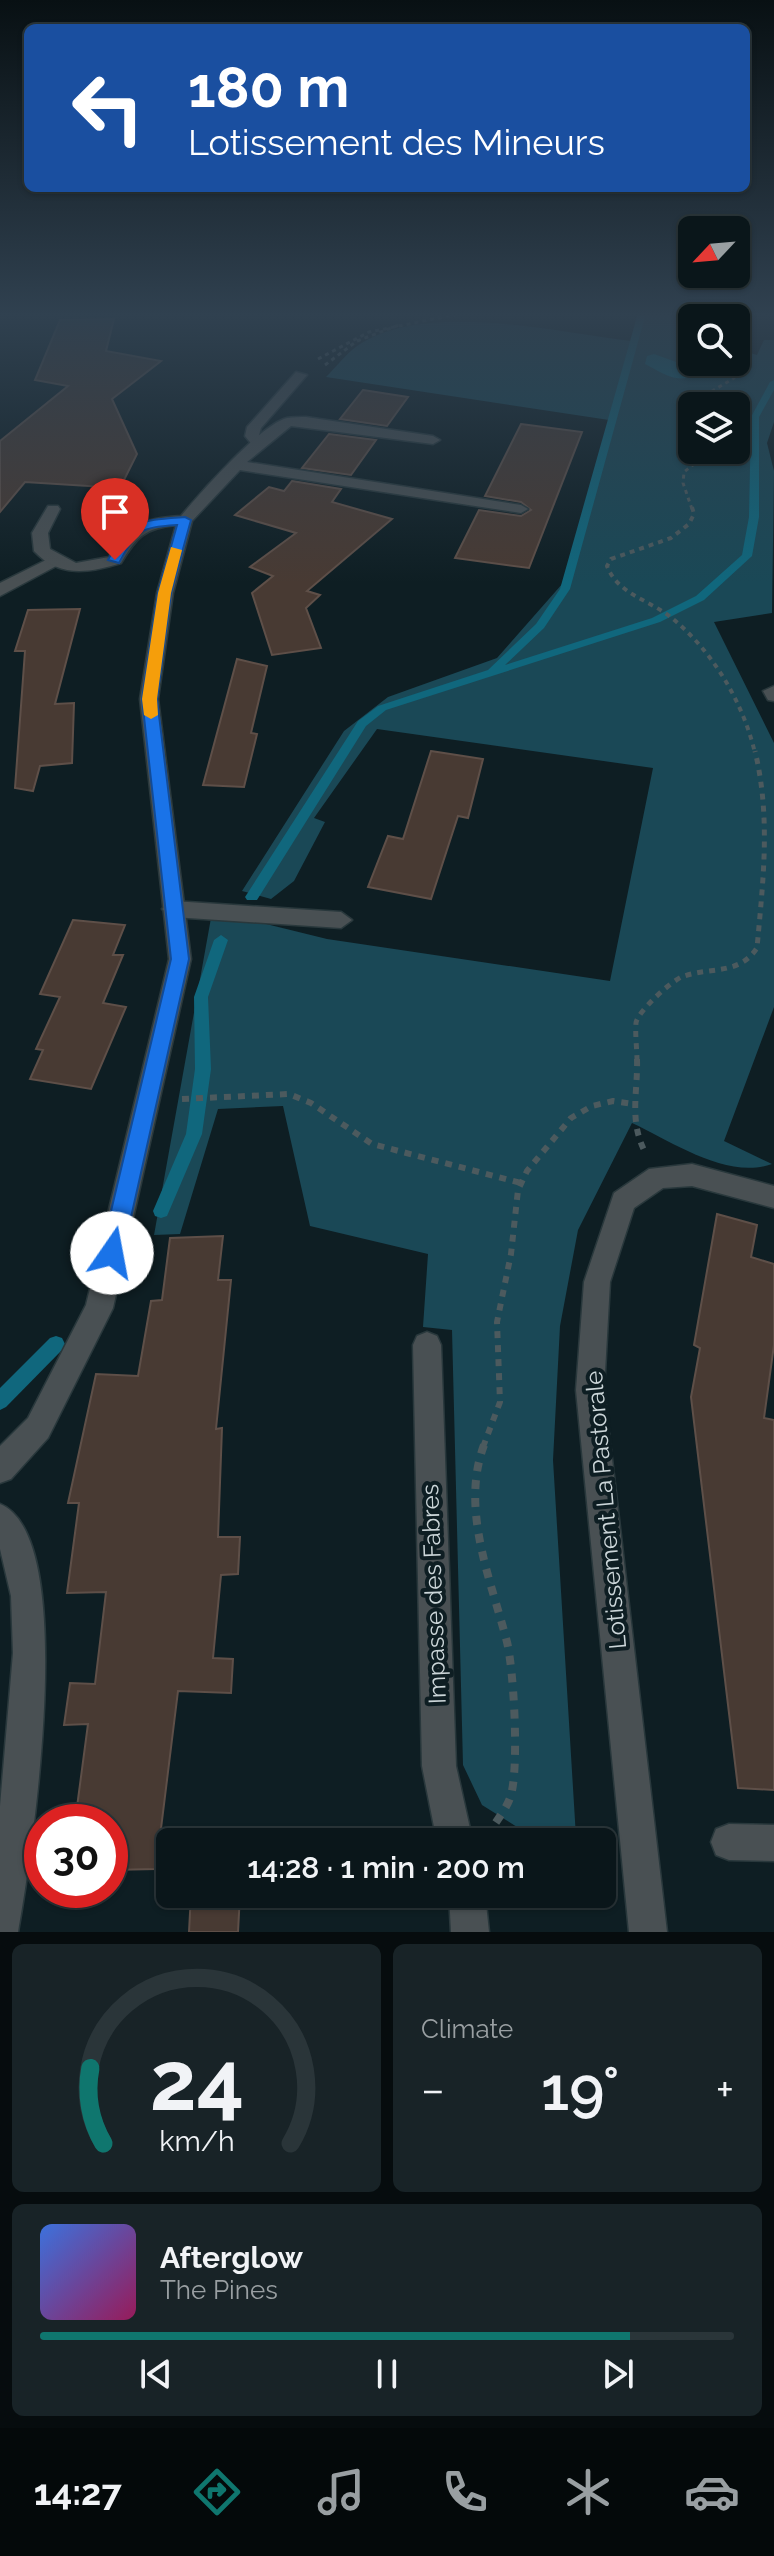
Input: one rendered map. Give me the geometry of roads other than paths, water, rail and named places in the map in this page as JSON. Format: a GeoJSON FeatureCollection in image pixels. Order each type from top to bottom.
{"type":"FeatureCollection","features":[{"type":"Feature","properties":{"kind":"street"},"geometry":{"type":"LineString","coordinates":[[259,444],[252,436],[254,427],[276,403]]}},
{"type":"Feature","properties":{"kind":"street"},"geometry":{"type":"LineString","coordinates":[[0,1468],[38,1428],[99,1308],[180,959],[149,699],[165,593],[185,520],[259,444],[281,426],[296,421],[433,440]]}},
{"type":"Feature","properties":{"kind":"street"},"geometry":{"type":"LineString","coordinates":[[236,465],[521,509]]}},
{"type":"Feature","properties":{"kind":"street"},"geometry":{"type":"LineString","coordinates":[[53,509],[40,533],[42,551],[61,566],[84,569],[115,560],[125,536],[147,523],[185,520]]}},
{"type":"Feature","properties":{"kind":"street"},"geometry":{"type":"LineString","coordinates":[[0,591],[17,578],[54,561]]}},
{"type":"Feature","properties":{"kind":"street"},"geometry":{"type":"LineString","coordinates":[[173,909],[341,920]]}},
{"type":"Feature","properties":{"kind":"street","name":"Lotissement La Pastorale"},"geometry":{"type":"LineString","coordinates":[[648,1932],[590,1390],[597,1282],[608,1239],[623,1201],[658,1177],[692,1175],[774,1197]]}},
{"type":"Feature","properties":{"kind":"street","name":"Impasse des Fabres"},"geometry":{"type":"LineString","coordinates":[[427,1345],[439,1766],[452,1828]]}},
{"type":"Feature","properties":{"kind":"street"},"geometry":{"type":"LineString","coordinates":[[0,1519],[11,1530],[27,1584],[29,1704],[0,1931]]}},
{"type":"Feature","properties":{"kind":"street"},"geometry":{"type":"LineString","coordinates":[[729,1842],[774,1843]]}},
{"type":"Feature","properties":{"kind":"street"},"geometry":{"type":"LineString","coordinates":[[468,1908],[470,1932]]}},
{"type":"Feature","properties":{"kind":"waterway"},"geometry":{"type":"LineString","coordinates":[[493,670],[540,626],[565,589],[617,403]]}},
{"type":"Feature","properties":{"kind":"waterway"},"geometry":{"type":"LineString","coordinates":[[252,897],[362,724],[382,708],[656,620],[700,598],[747,556],[754,517],[755,417],[763,403]]}},
{"type":"Feature","properties":{"kind":"waterway"},"geometry":{"type":"LineString","coordinates":[[161,1211],[194,1134],[203,1069],[201,997],[221,940]]}},
{"type":"Feature","properties":{"kind":"waterway"},"geometry":{"type":"LineString","coordinates":[[0,1401],[56,1344]]}}]}
